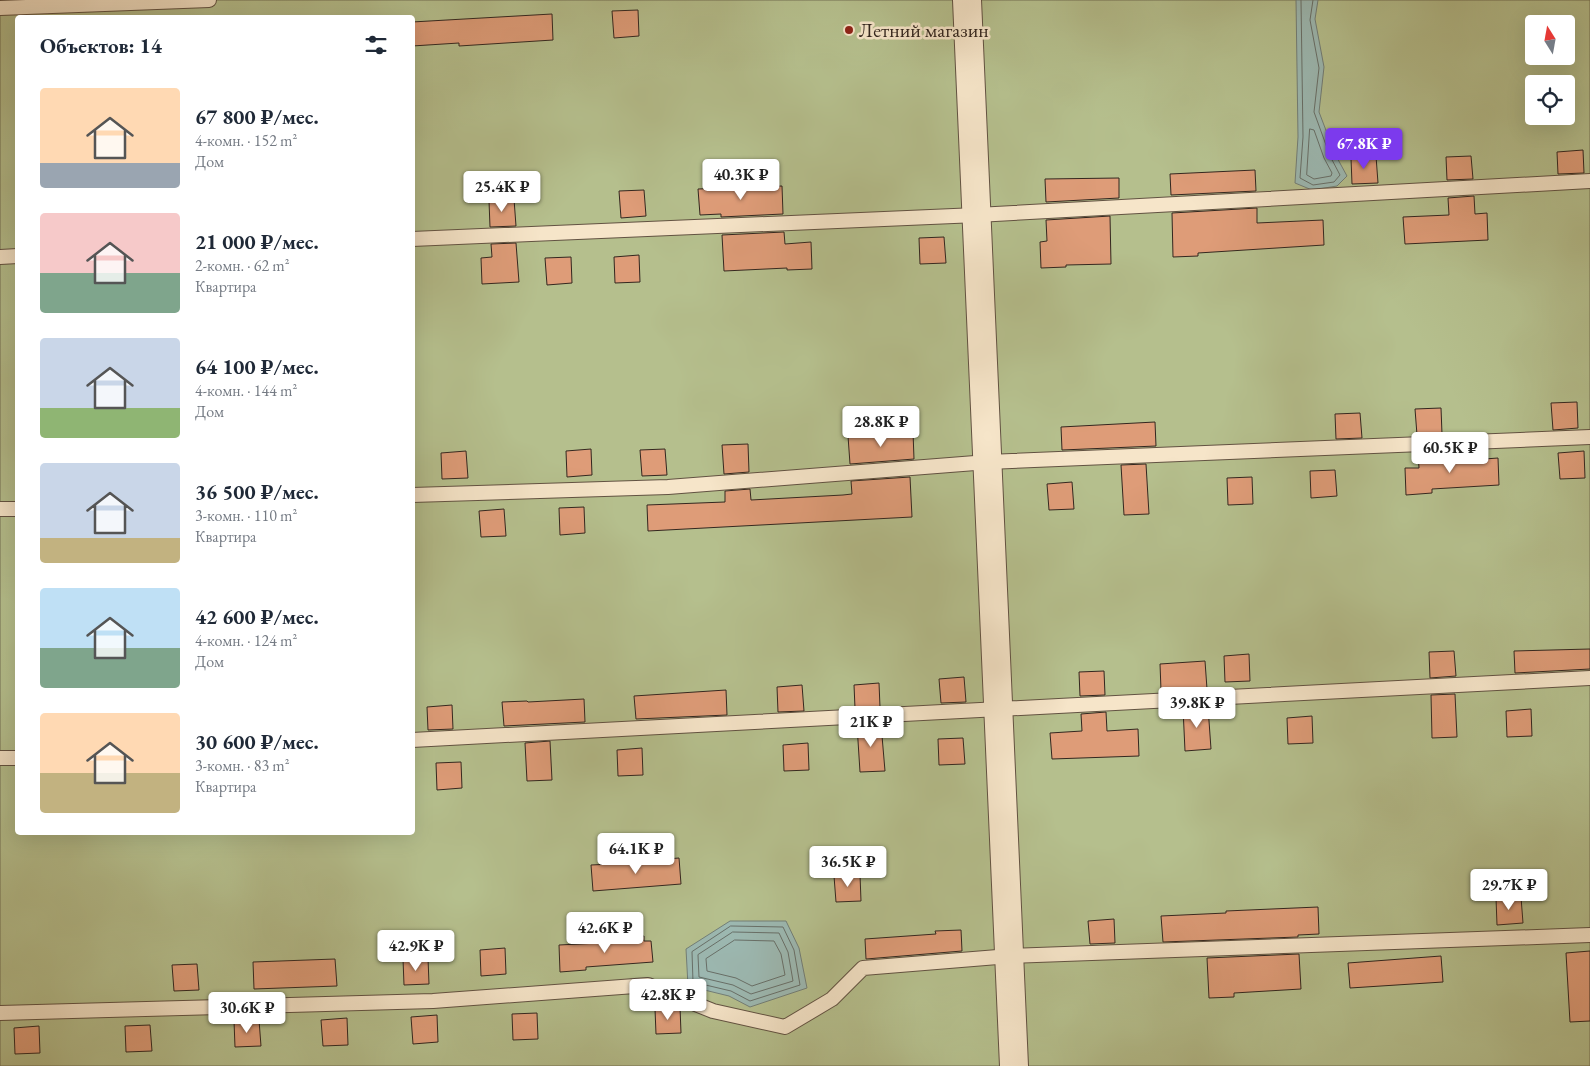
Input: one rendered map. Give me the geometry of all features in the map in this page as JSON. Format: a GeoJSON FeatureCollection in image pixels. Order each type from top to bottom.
{"type":"FeatureCollection","features":[{"type":"Feature","properties":{"kind":"street"},"geometry":{"type":"LineString","coordinates":[[967,0],[1014,1066]]}},
{"type":"Feature","properties":{"kind":"lane"},"geometry":{"type":"LineString","coordinates":[[0,8],[209,0]]}},
{"type":"Feature","properties":{"kind":"lane"},"geometry":{"type":"LineString","coordinates":[[415,239],[977,215],[1590,181]]}},
{"type":"Feature","properties":{"kind":"lane"},"geometry":{"type":"LineString","coordinates":[[0,257],[15,256]]}},
{"type":"Feature","properties":{"kind":"lane"},"geometry":{"type":"LineString","coordinates":[[415,495],[668,487],[988,462],[1590,438]]}},
{"type":"Feature","properties":{"kind":"lane"},"geometry":{"type":"LineString","coordinates":[[0,509],[15,509]]}},
{"type":"Feature","properties":{"kind":"lane"},"geometry":{"type":"LineString","coordinates":[[415,740],[1590,678]]}},
{"type":"Feature","properties":{"kind":"lane"},"geometry":{"type":"LineString","coordinates":[[0,758],[15,758]]}},
{"type":"Feature","properties":{"kind":"lane"},"geometry":{"type":"LineString","coordinates":[[0,1014],[433,1002],[648,985],[713,1011],[785,1027],[832,999],[863,968],[1010,956],[1590,935]]}},
{"type":"Feature","properties":{"kind":"green space"},"geometry":{"type":"Polygon","coordinates":[[[0,0],[1590,0],[1590,1066],[0,1066],[0,0]]]}},
{"type":"Feature","properties":{"kind":"water"},"geometry":{"type":"Polygon","coordinates":[[[1296,0],[1318,0],[1315,19],[1324,67],[1319,112],[1335,154],[1347,176],[1337,186],[1312,190],[1295,183],[1298,137],[1296,0]]]}},
{"type":"Feature","properties":{"kind":"water"},"geometry":{"type":"Polygon","coordinates":[[[730,921],[786,921],[799,948],[807,988],[750,1007],[729,996],[688,986],[686,949],[730,921]]]}},
{"type":"Feature","properties":{"kind":"building"},"geometry":{"type":"Polygon","coordinates":[[[638,10],[639,36],[614,38],[612,11],[638,10]]]}},
{"type":"Feature","properties":{"kind":"building"},"geometry":{"type":"Polygon","coordinates":[[[552,14],[553,40],[459,46],[459,43],[415,46],[415,22],[552,14]]]}},
{"type":"Feature","properties":{"kind":"building"},"geometry":{"type":"Polygon","coordinates":[[[1583,150],[1584,173],[1558,174],[1557,152],[1583,150]]]}},
{"type":"Feature","properties":{"kind":"building"},"geometry":{"type":"Polygon","coordinates":[[[1376,156],[1378,183],[1352,184],[1351,158],[1376,156]]]}},
{"type":"Feature","properties":{"kind":"building"},"geometry":{"type":"Polygon","coordinates":[[[1471,156],[1473,179],[1447,180],[1446,157],[1471,156]]]}},
{"type":"Feature","properties":{"kind":"building"},"geometry":{"type":"Polygon","coordinates":[[[1255,170],[1256,191],[1171,195],[1170,174],[1255,170]]]}},
{"type":"Feature","properties":{"kind":"building"},"geometry":{"type":"Polygon","coordinates":[[[1119,178],[1119,198],[1046,202],[1045,179],[1119,178]]]}},
{"type":"Feature","properties":{"kind":"building"},"geometry":{"type":"Polygon","coordinates":[[[782,186],[783,214],[721,217],[721,214],[700,215],[698,189],[782,186]]]}},
{"type":"Feature","properties":{"kind":"building"},"geometry":{"type":"Polygon","coordinates":[[[644,190],[646,216],[621,218],[619,191],[644,190]]]}},
{"type":"Feature","properties":{"kind":"building"},"geometry":{"type":"Polygon","coordinates":[[[1474,196],[1475,214],[1487,213],[1488,240],[1405,244],[1403,217],[1449,215],[1448,198],[1474,196]]]}},
{"type":"Feature","properties":{"kind":"building"},"geometry":{"type":"Polygon","coordinates":[[[514,199],[516,226],[490,227],[489,201],[514,199]]]}},
{"type":"Feature","properties":{"kind":"building"},"geometry":{"type":"Polygon","coordinates":[[[1257,208],[1257,223],[1323,220],[1324,245],[1198,253],[1198,256],[1173,257],[1172,213],[1257,208]]]}},
{"type":"Feature","properties":{"kind":"building"},"geometry":{"type":"Polygon","coordinates":[[[1110,216],[1111,264],[1066,265],[1066,267],[1041,268],[1040,242],[1047,241],[1046,220],[1110,216]]]}},
{"type":"Feature","properties":{"kind":"building"},"geometry":{"type":"Polygon","coordinates":[[[784,232],[785,244],[811,242],[812,269],[787,270],[787,268],[724,271],[722,235],[784,232]]]}},
{"type":"Feature","properties":{"kind":"building"},"geometry":{"type":"Polygon","coordinates":[[[944,237],[946,263],[920,264],[919,238],[944,237]]]}},
{"type":"Feature","properties":{"kind":"building"},"geometry":{"type":"Polygon","coordinates":[[[516,243],[519,282],[482,284],[481,258],[492,257],[491,244],[516,243]]]}},
{"type":"Feature","properties":{"kind":"building"},"geometry":{"type":"Polygon","coordinates":[[[639,255],[640,282],[615,283],[614,257],[639,255]]]}},
{"type":"Feature","properties":{"kind":"building"},"geometry":{"type":"Polygon","coordinates":[[[571,257],[572,283],[547,285],[545,258],[571,257]]]}},
{"type":"Feature","properties":{"kind":"building"},"geometry":{"type":"Polygon","coordinates":[[[1577,402],[1578,428],[1553,430],[1551,403],[1577,402]]]}},
{"type":"Feature","properties":{"kind":"building"},"geometry":{"type":"Polygon","coordinates":[[[1441,408],[1442,434],[1417,435],[1415,409],[1441,408]]]}},
{"type":"Feature","properties":{"kind":"building"},"geometry":{"type":"Polygon","coordinates":[[[1360,413],[1362,438],[1336,439],[1335,414],[1360,413]]]}},
{"type":"Feature","properties":{"kind":"building"},"geometry":{"type":"Polygon","coordinates":[[[1155,422],[1156,446],[1062,450],[1061,427],[1155,422]]]}},
{"type":"Feature","properties":{"kind":"building"},"geometry":{"type":"Polygon","coordinates":[[[913,432],[914,459],[850,464],[848,436],[913,432]]]}},
{"type":"Feature","properties":{"kind":"building"},"geometry":{"type":"Polygon","coordinates":[[[748,444],[749,472],[724,474],[722,445],[748,444]]]}},
{"type":"Feature","properties":{"kind":"building"},"geometry":{"type":"Polygon","coordinates":[[[591,449],[592,475],[567,477],[566,451],[591,449]]]}},
{"type":"Feature","properties":{"kind":"building"},"geometry":{"type":"Polygon","coordinates":[[[665,449],[667,475],[642,476],[640,450],[665,449]]]}},
{"type":"Feature","properties":{"kind":"building"},"geometry":{"type":"Polygon","coordinates":[[[466,451],[468,478],[442,479],[441,453],[466,451]]]}},
{"type":"Feature","properties":{"kind":"building"},"geometry":{"type":"Polygon","coordinates":[[[1584,451],[1585,478],[1560,479],[1558,453],[1584,451]]]}},
{"type":"Feature","properties":{"kind":"building"},"geometry":{"type":"Polygon","coordinates":[[[1443,452],[1444,462],[1498,458],[1499,485],[1432,489],[1432,493],[1406,495],[1405,468],[1419,468],[1418,453],[1443,452]]]}},
{"type":"Feature","properties":{"kind":"building"},"geometry":{"type":"Polygon","coordinates":[[[1146,464],[1149,514],[1124,515],[1121,465],[1146,464]]]}},
{"type":"Feature","properties":{"kind":"building"},"geometry":{"type":"Polygon","coordinates":[[[1335,470],[1337,496],[1311,498],[1310,471],[1335,470]]]}},
{"type":"Feature","properties":{"kind":"building"},"geometry":{"type":"Polygon","coordinates":[[[910,477],[912,517],[648,531],[647,505],[725,502],[725,491],[750,489],[751,500],[843,495],[852,494],[851,481],[910,477]]]}},
{"type":"Feature","properties":{"kind":"building"},"geometry":{"type":"Polygon","coordinates":[[[1252,477],[1253,504],[1228,505],[1227,478],[1252,477]]]}},
{"type":"Feature","properties":{"kind":"building"},"geometry":{"type":"Polygon","coordinates":[[[1072,482],[1074,509],[1049,510],[1047,484],[1072,482]]]}},
{"type":"Feature","properties":{"kind":"building"},"geometry":{"type":"Polygon","coordinates":[[[584,507],[585,533],[560,535],[559,508],[584,507]]]}},
{"type":"Feature","properties":{"kind":"building"},"geometry":{"type":"Polygon","coordinates":[[[504,509],[506,536],[481,537],[479,511],[504,509]]]}},
{"type":"Feature","properties":{"kind":"building"},"geometry":{"type":"Polygon","coordinates":[[[1590,649],[1590,669],[1515,673],[1514,651],[1590,649]]]}},
{"type":"Feature","properties":{"kind":"building"},"geometry":{"type":"Polygon","coordinates":[[[1454,651],[1456,676],[1430,678],[1429,652],[1454,651]]]}},
{"type":"Feature","properties":{"kind":"building"},"geometry":{"type":"Polygon","coordinates":[[[1249,654],[1250,681],[1225,682],[1224,656],[1249,654]]]}},
{"type":"Feature","properties":{"kind":"building"},"geometry":{"type":"Polygon","coordinates":[[[1205,661],[1207,689],[1161,690],[1160,664],[1205,661]]]}},
{"type":"Feature","properties":{"kind":"building"},"geometry":{"type":"Polygon","coordinates":[[[1104,671],[1105,695],[1080,696],[1079,672],[1104,671]]]}},
{"type":"Feature","properties":{"kind":"building"},"geometry":{"type":"Polygon","coordinates":[[[964,677],[966,702],[941,703],[939,679],[964,677]]]}},
{"type":"Feature","properties":{"kind":"building"},"geometry":{"type":"Polygon","coordinates":[[[879,683],[880,707],[855,708],[854,685],[879,683]]]}},
{"type":"Feature","properties":{"kind":"building"},"geometry":{"type":"Polygon","coordinates":[[[802,685],[804,711],[778,712],[777,687],[802,685]]]}},
{"type":"Feature","properties":{"kind":"building"},"geometry":{"type":"Polygon","coordinates":[[[726,690],[727,715],[636,719],[634,696],[726,690]]]}},
{"type":"Feature","properties":{"kind":"building"},"geometry":{"type":"Polygon","coordinates":[[[1455,694],[1457,737],[1432,738],[1431,695],[1455,694]]]}},
{"type":"Feature","properties":{"kind":"building"},"geometry":{"type":"Polygon","coordinates":[[[584,699],[585,722],[504,726],[502,702],[584,699]]]}},
{"type":"Feature","properties":{"kind":"building"},"geometry":{"type":"Polygon","coordinates":[[[452,705],[453,729],[428,730],[427,707],[452,705]]]}},
{"type":"Feature","properties":{"kind":"building"},"geometry":{"type":"Polygon","coordinates":[[[1208,707],[1211,749],[1185,751],[1183,708],[1208,707]]]}},
{"type":"Feature","properties":{"kind":"building"},"geometry":{"type":"Polygon","coordinates":[[[1531,709],[1532,736],[1507,737],[1506,711],[1531,709]]]}},
{"type":"Feature","properties":{"kind":"building"},"geometry":{"type":"Polygon","coordinates":[[[1106,712],[1107,731],[1138,729],[1139,756],[1052,759],[1050,733],[1082,731],[1081,714],[1106,712]]]}},
{"type":"Feature","properties":{"kind":"building"},"geometry":{"type":"Polygon","coordinates":[[[1312,716],[1313,743],[1288,744],[1287,718],[1312,716]]]}},
{"type":"Feature","properties":{"kind":"building"},"geometry":{"type":"Polygon","coordinates":[[[881,724],[885,771],[860,772],[857,725],[881,724]]]}},
{"type":"Feature","properties":{"kind":"building"},"geometry":{"type":"Polygon","coordinates":[[[963,738],[965,764],[939,765],[938,739],[963,738]]]}},
{"type":"Feature","properties":{"kind":"building"},"geometry":{"type":"Polygon","coordinates":[[[550,741],[552,780],[527,781],[525,743],[550,741]]]}},
{"type":"Feature","properties":{"kind":"building"},"geometry":{"type":"Polygon","coordinates":[[[808,743],[809,770],[784,771],[783,745],[808,743]]]}},
{"type":"Feature","properties":{"kind":"building"},"geometry":{"type":"Polygon","coordinates":[[[642,748],[643,775],[618,776],[617,750],[642,748]]]}},
{"type":"Feature","properties":{"kind":"building"},"geometry":{"type":"Polygon","coordinates":[[[461,762],[462,788],[437,790],[436,763],[461,762]]]}},
{"type":"Feature","properties":{"kind":"building"},"geometry":{"type":"Polygon","coordinates":[[[679,858],[681,884],[593,891],[591,865],[654,862],[654,860],[679,858]]]}},
{"type":"Feature","properties":{"kind":"building"},"geometry":{"type":"Polygon","coordinates":[[[860,875],[861,901],[836,902],[834,876],[860,875]]]}},
{"type":"Feature","properties":{"kind":"building"},"geometry":{"type":"Polygon","coordinates":[[[1521,897],[1523,923],[1497,925],[1496,898],[1521,897]]]}},
{"type":"Feature","properties":{"kind":"building"},"geometry":{"type":"Polygon","coordinates":[[[1318,907],[1319,934],[1298,935],[1298,937],[1163,942],[1161,916],[1318,907]]]}},
{"type":"Feature","properties":{"kind":"building"},"geometry":{"type":"Polygon","coordinates":[[[1114,919],[1115,943],[1090,944],[1088,921],[1114,919]]]}},
{"type":"Feature","properties":{"kind":"building"},"geometry":{"type":"Polygon","coordinates":[[[961,930],[962,951],[866,959],[865,939],[936,934],[935,931],[961,930]]]}},
{"type":"Feature","properties":{"kind":"building"},"geometry":{"type":"Polygon","coordinates":[[[644,936],[644,941],[651,941],[653,962],[586,967],[586,970],[560,972],[559,945],[619,942],[619,938],[644,936]]]}},
{"type":"Feature","properties":{"kind":"building"},"geometry":{"type":"Polygon","coordinates":[[[505,948],[506,974],[481,976],[480,950],[505,948]]]}},
{"type":"Feature","properties":{"kind":"building"},"geometry":{"type":"Polygon","coordinates":[[[1590,951],[1590,1021],[1570,1022],[1566,953],[1590,951]]]}},
{"type":"Feature","properties":{"kind":"building"},"geometry":{"type":"Polygon","coordinates":[[[1299,954],[1301,989],[1234,993],[1234,997],[1209,998],[1207,958],[1299,954]]]}},
{"type":"Feature","properties":{"kind":"building"},"geometry":{"type":"Polygon","coordinates":[[[1441,956],[1443,982],[1350,988],[1348,963],[1441,956]]]}},
{"type":"Feature","properties":{"kind":"building"},"geometry":{"type":"Polygon","coordinates":[[[428,958],[429,984],[404,985],[403,959],[428,958]]]}},
{"type":"Feature","properties":{"kind":"building"},"geometry":{"type":"Polygon","coordinates":[[[335,959],[337,986],[254,989],[253,962],[335,959]]]}},
{"type":"Feature","properties":{"kind":"building"},"geometry":{"type":"Polygon","coordinates":[[[197,964],[199,990],[174,991],[172,965],[197,964]]]}},
{"type":"Feature","properties":{"kind":"building"},"geometry":{"type":"Polygon","coordinates":[[[680,1007],[681,1033],[656,1034],[655,1009],[680,1007]]]}},
{"type":"Feature","properties":{"kind":"building"},"geometry":{"type":"Polygon","coordinates":[[[537,1013],[538,1039],[513,1040],[512,1014],[537,1013]]]}},
{"type":"Feature","properties":{"kind":"building"},"geometry":{"type":"Polygon","coordinates":[[[437,1015],[438,1042],[413,1044],[411,1017],[437,1015]]]}},
{"type":"Feature","properties":{"kind":"building"},"geometry":{"type":"Polygon","coordinates":[[[347,1018],[348,1045],[323,1046],[321,1020],[347,1018]]]}},
{"type":"Feature","properties":{"kind":"building"},"geometry":{"type":"Polygon","coordinates":[[[259,1020],[261,1046],[235,1047],[234,1021],[259,1020]]]}},
{"type":"Feature","properties":{"kind":"building"},"geometry":{"type":"Polygon","coordinates":[[[150,1025],[152,1051],[126,1052],[125,1026],[150,1025]]]}},
{"type":"Feature","properties":{"kind":"building"},"geometry":{"type":"Polygon","coordinates":[[[39,1026],[40,1053],[15,1054],[14,1028],[39,1026]]]}},
{"type":"Feature","properties":{"kind":"place","name":"Летний магазин"},"geometry":{"type":"Point","coordinates":[849,30]}}]}
